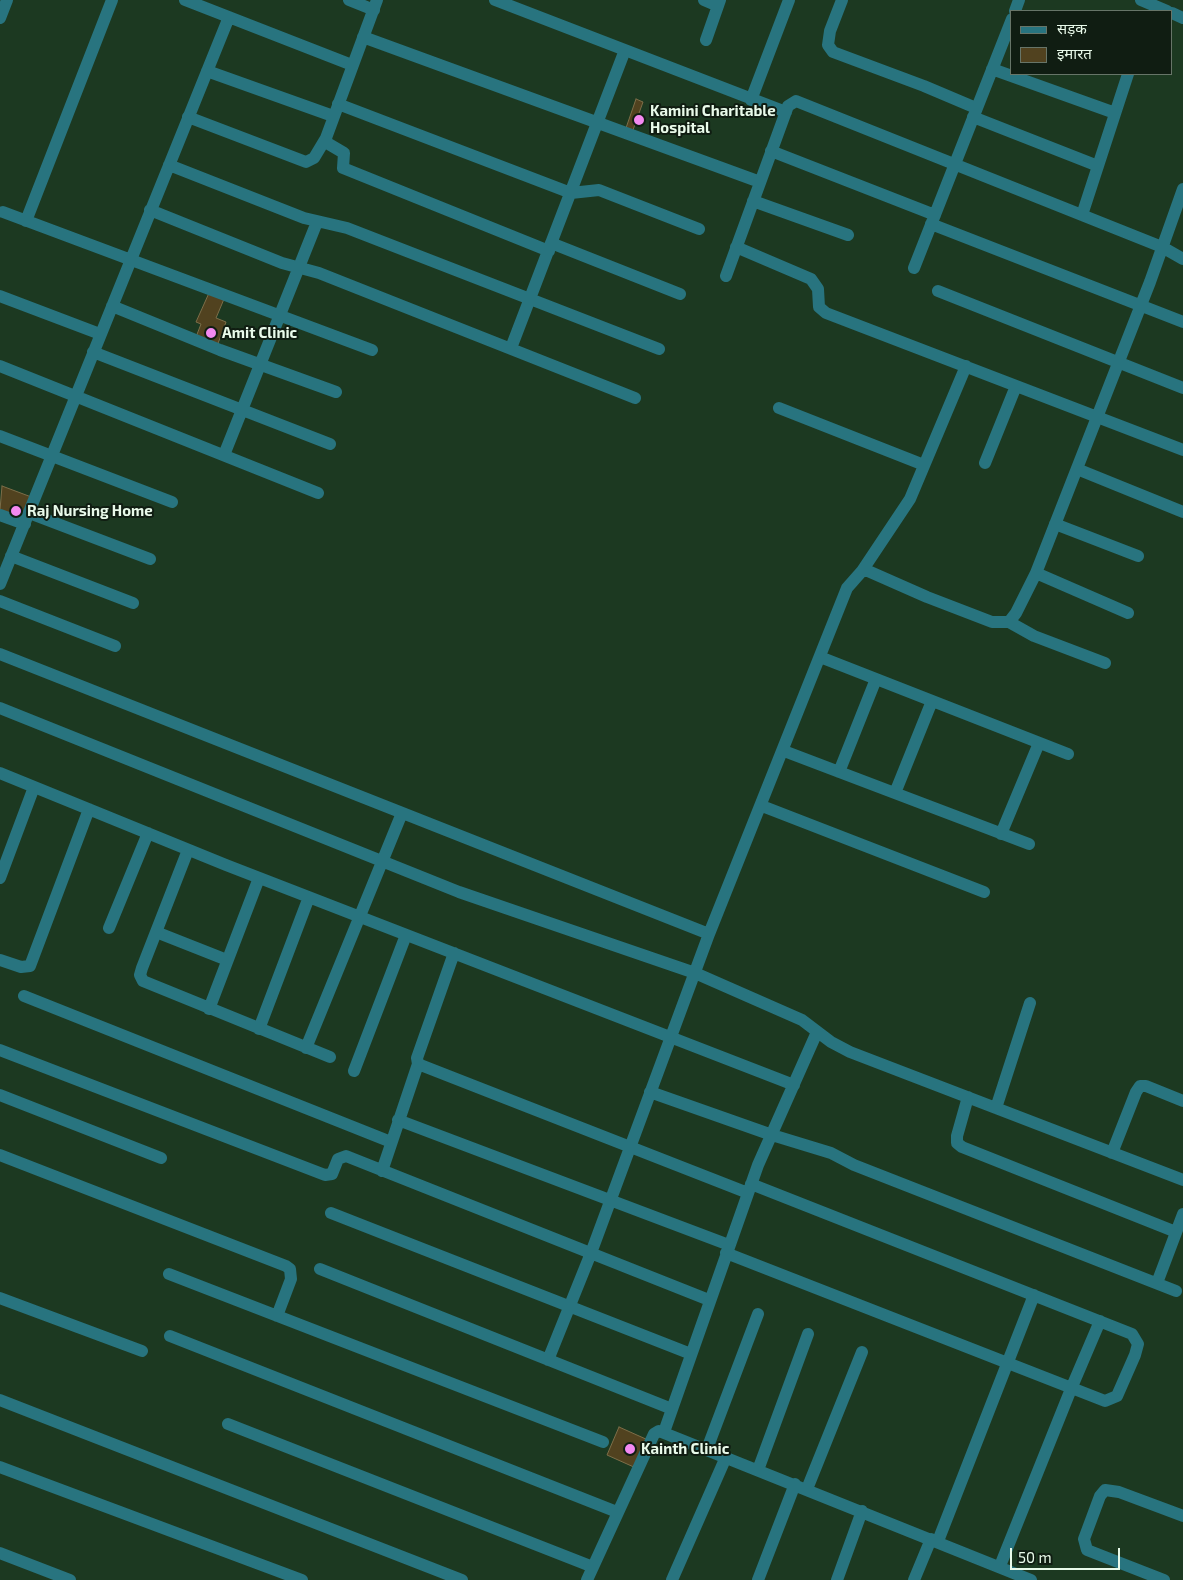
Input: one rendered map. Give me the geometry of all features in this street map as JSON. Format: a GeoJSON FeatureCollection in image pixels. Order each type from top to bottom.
{"type":"FeatureCollection","features":[{"type":"Feature","properties":{"kind":"street"},"geometry":{"type":"LineString","coordinates":[[0,18],[7,0]]}},
{"type":"Feature","properties":{"kind":"street"},"geometry":{"type":"LineString","coordinates":[[26,221],[112,0]]}},
{"type":"Feature","properties":{"kind":"street"},"geometry":{"type":"LineString","coordinates":[[185,0],[352,65]]}},
{"type":"Feature","properties":{"kind":"street"},"geometry":{"type":"LineString","coordinates":[[188,117],[306,162],[314,158],[326,138],[375,5],[349,0]]}},
{"type":"Feature","properties":{"kind":"street"},"geometry":{"type":"LineString","coordinates":[[494,0],[786,112]]}},
{"type":"Feature","properties":{"kind":"street"},"geometry":{"type":"LineString","coordinates":[[704,0],[719,3],[706,40]]}},
{"type":"Feature","properties":{"kind":"street"},"geometry":{"type":"LineString","coordinates":[[751,100],[789,0]]}},
{"type":"Feature","properties":{"kind":"street"},"geometry":{"type":"LineString","coordinates":[[842,0],[830,31],[828,45],[833,52],[924,86],[975,113],[1098,166]]}},
{"type":"Feature","properties":{"kind":"street"},"geometry":{"type":"LineString","coordinates":[[1147,5],[1164,10]]}},
{"type":"Feature","properties":{"kind":"street"},"geometry":{"type":"LineString","coordinates":[[0,584],[229,17]]}},
{"type":"Feature","properties":{"kind":"street"},"geometry":{"type":"LineString","coordinates":[[914,268],[1010,25]]}},
{"type":"Feature","properties":{"kind":"street"},"geometry":{"type":"LineString","coordinates":[[363,37],[760,182]]}},
{"type":"Feature","properties":{"kind":"street"},"geometry":{"type":"LineString","coordinates":[[511,348],[625,50]]}},
{"type":"Feature","properties":{"kind":"street"},"geometry":{"type":"LineString","coordinates":[[992,69],[1115,113]]}},
{"type":"Feature","properties":{"kind":"street"},"geometry":{"type":"LineString","coordinates":[[207,71],[333,116]]}},
{"type":"Feature","properties":{"kind":"street"},"geometry":{"type":"LineString","coordinates":[[1082,215],[1128,75]]}},
{"type":"Feature","properties":{"kind":"street"},"geometry":{"type":"LineString","coordinates":[[726,276],[788,106],[796,101],[1162,247],[1183,259]]}},
{"type":"Feature","properties":{"kind":"street"},"geometry":{"type":"LineString","coordinates":[[338,104],[571,193],[599,190],[699,228]]}},
{"type":"Feature","properties":{"kind":"street"},"geometry":{"type":"LineString","coordinates":[[326,138],[327,143],[344,153],[343,168],[345,171],[680,294]]}},
{"type":"Feature","properties":{"kind":"street"},"geometry":{"type":"LineString","coordinates":[[771,151],[933,220],[1183,322]]}},
{"type":"Feature","properties":{"kind":"street"},"geometry":{"type":"LineString","coordinates":[[169,165],[317,222],[347,228],[659,350]]}},
{"type":"Feature","properties":{"kind":"street"},"geometry":{"type":"LineString","coordinates":[[1009,622],[1020,607],[1036,573],[1141,306],[1183,189]]}},
{"type":"Feature","properties":{"kind":"street"},"geometry":{"type":"LineString","coordinates":[[753,200],[848,235]]}},
{"type":"Feature","properties":{"kind":"street"},"geometry":{"type":"LineString","coordinates":[[150,210],[282,264],[319,273],[635,398]]}},
{"type":"Feature","properties":{"kind":"street"},"geometry":{"type":"LineString","coordinates":[[3,212],[278,316],[316,327],[372,350]]}},
{"type":"Feature","properties":{"kind":"street"},"geometry":{"type":"LineString","coordinates":[[224,455],[317,222]]}},
{"type":"Feature","properties":{"kind":"street"},"geometry":{"type":"LineString","coordinates":[[736,248],[811,279],[818,289],[819,307],[826,313],[1183,450]]}},
{"type":"Feature","properties":{"kind":"street"},"geometry":{"type":"LineString","coordinates":[[938,291],[1183,388]]}},
{"type":"Feature","properties":{"kind":"street"},"geometry":{"type":"LineString","coordinates":[[0,296],[100,334]]}},
{"type":"Feature","properties":{"kind":"street"},"geometry":{"type":"LineString","coordinates":[[112,306],[212,347],[336,392]]}},
{"type":"Feature","properties":{"kind":"street"},"geometry":{"type":"LineString","coordinates":[[93,352],[330,444]]}},
{"type":"Feature","properties":{"kind":"street"},"geometry":{"type":"LineString","coordinates":[[0,366],[318,493]]}},
{"type":"Feature","properties":{"kind":"street"},"geometry":{"type":"LineString","coordinates":[[548,1360],[591,1253],[709,934],[784,751],[847,588],[862,571],[910,499],[966,366]]}},
{"type":"Feature","properties":{"kind":"street"},"geometry":{"type":"LineString","coordinates":[[985,463],[1016,386]]}},
{"type":"Feature","properties":{"kind":"street"},"geometry":{"type":"LineString","coordinates":[[779,408],[924,466]]}},
{"type":"Feature","properties":{"kind":"street"},"geometry":{"type":"LineString","coordinates":[[0,436],[172,502]]}},
{"type":"Feature","properties":{"kind":"street"},"geometry":{"type":"LineString","coordinates":[[1076,469],[1183,512]]}},
{"type":"Feature","properties":{"kind":"street"},"geometry":{"type":"LineString","coordinates":[[0,514],[27,518],[150,560]]}},
{"type":"Feature","properties":{"kind":"street"},"geometry":{"type":"LineString","coordinates":[[1055,524],[1138,556]]}},
{"type":"Feature","properties":{"kind":"street"},"geometry":{"type":"LineString","coordinates":[[11,556],[134,603]]}},
{"type":"Feature","properties":{"kind":"street"},"geometry":{"type":"LineString","coordinates":[[862,571],[874,573],[927,597],[992,622],[1009,622],[1034,636],[1105,663]]}},
{"type":"Feature","properties":{"kind":"street"},"geometry":{"type":"LineString","coordinates":[[1036,573],[1128,613]]}},
{"type":"Feature","properties":{"kind":"street"},"geometry":{"type":"LineString","coordinates":[[0,601],[115,646]]}},
{"type":"Feature","properties":{"kind":"street"},"geometry":{"type":"LineString","coordinates":[[0,654],[709,934]]}},
{"type":"Feature","properties":{"kind":"street"},"geometry":{"type":"LineString","coordinates":[[820,657],[1068,754]]}},
{"type":"Feature","properties":{"kind":"street"},"geometry":{"type":"LineString","coordinates":[[839,772],[876,679]]}},
{"type":"Feature","properties":{"kind":"street"},"geometry":{"type":"LineString","coordinates":[[895,793],[932,701]]}},
{"type":"Feature","properties":{"kind":"street"},"geometry":{"type":"LineString","coordinates":[[0,708],[458,892],[695,973],[802,1020],[831,1042],[850,1052],[1183,1180]]}},
{"type":"Feature","properties":{"kind":"street"},"geometry":{"type":"LineString","coordinates":[[1001,834],[1038,743]]}},
{"type":"Feature","properties":{"kind":"street"},"geometry":{"type":"LineString","coordinates":[[784,751],[1030,844]]}},
{"type":"Feature","properties":{"kind":"street"},"geometry":{"type":"LineString","coordinates":[[0,773],[258,878],[794,1085]]}},
{"type":"Feature","properties":{"kind":"street"},"geometry":{"type":"LineString","coordinates":[[0,878],[34,787]]}},
{"type":"Feature","properties":{"kind":"street"},"geometry":{"type":"LineString","coordinates":[[762,806],[984,892]]}},
{"type":"Feature","properties":{"kind":"street"},"geometry":{"type":"LineString","coordinates":[[0,960],[21,967],[30,966],[89,809]]}},
{"type":"Feature","properties":{"kind":"street"},"geometry":{"type":"LineString","coordinates":[[306,1048],[402,813]]}},
{"type":"Feature","properties":{"kind":"street"},"geometry":{"type":"LineString","coordinates":[[109,928],[148,833]]}},
{"type":"Feature","properties":{"kind":"street"},"geometry":{"type":"LineString","coordinates":[[188,850],[142,968],[140,975],[143,981],[330,1057]]}},
{"type":"Feature","properties":{"kind":"street"},"geometry":{"type":"LineString","coordinates":[[209,1009],[258,878]]}},
{"type":"Feature","properties":{"kind":"street"},"geometry":{"type":"LineString","coordinates":[[259,1029],[309,897]]}},
{"type":"Feature","properties":{"kind":"street"},"geometry":{"type":"LineString","coordinates":[[156,932],[228,960]]}},
{"type":"Feature","properties":{"kind":"street"},"geometry":{"type":"LineString","coordinates":[[354,1071],[406,935]]}},
{"type":"Feature","properties":{"kind":"street"},"geometry":{"type":"LineString","coordinates":[[382,1171],[418,1064],[417,1058],[454,953]]}},
{"type":"Feature","properties":{"kind":"street"},"geometry":{"type":"LineString","coordinates":[[24,996],[391,1142]]}},
{"type":"Feature","properties":{"kind":"street"},"geometry":{"type":"LineString","coordinates":[[996,1108],[1030,1003]]}},
{"type":"Feature","properties":{"kind":"street"},"geometry":{"type":"LineString","coordinates":[[664,1432],[750,1188],[817,1032]]}},
{"type":"Feature","properties":{"kind":"street"},"geometry":{"type":"LineString","coordinates":[[0,1050],[324,1175],[332,1174],[338,1159],[342,1156],[709,1300]]}},
{"type":"Feature","properties":{"kind":"street"},"geometry":{"type":"LineString","coordinates":[[398,1120],[611,1200],[1009,1362],[1070,1389],[1105,1401],[1112,1400],[1117,1396],[1138,1344],[1132,1334],[1034,1295],[750,1188],[631,1146],[418,1064]]}},
{"type":"Feature","properties":{"kind":"street"},"geometry":{"type":"LineString","coordinates":[[1112,1153],[1140,1086],[1146,1086],[1183,1101]]}},
{"type":"Feature","properties":{"kind":"street"},"geometry":{"type":"LineString","coordinates":[[650,1092],[772,1135],[831,1153],[863,1168],[1176,1291]]}},
{"type":"Feature","properties":{"kind":"street"},"geometry":{"type":"LineString","coordinates":[[0,1095],[161,1158]]}},
{"type":"Feature","properties":{"kind":"street"},"geometry":{"type":"LineString","coordinates":[[968,1097],[956,1143],[962,1147],[1176,1232]]}},
{"type":"Feature","properties":{"kind":"street"},"geometry":{"type":"LineString","coordinates":[[0,1155],[286,1266],[290,1269],[291,1279],[277,1316]]}},
{"type":"Feature","properties":{"kind":"street"},"geometry":{"type":"LineString","coordinates":[[331,1213],[691,1354]]}},
{"type":"Feature","properties":{"kind":"street"},"geometry":{"type":"LineString","coordinates":[[1157,1283],[1183,1214]]}},
{"type":"Feature","properties":{"kind":"street"},"geometry":{"type":"LineString","coordinates":[[320,1269],[672,1409]]}},
{"type":"Feature","properties":{"kind":"street"},"geometry":{"type":"LineString","coordinates":[[169,1274],[603,1442]]}},
{"type":"Feature","properties":{"kind":"street"},"geometry":{"type":"LineString","coordinates":[[914,1580],[934,1540],[1009,1362],[1034,1295]]}},
{"type":"Feature","properties":{"kind":"street"},"geometry":{"type":"LineString","coordinates":[[0,1298],[142,1351]]}},
{"type":"Feature","properties":{"kind":"street"},"geometry":{"type":"LineString","coordinates":[[707,1449],[758,1314]]}},
{"type":"Feature","properties":{"kind":"street"},"geometry":{"type":"LineString","coordinates":[[1000,1566],[1070,1389],[1100,1322]]}},
{"type":"Feature","properties":{"kind":"street"},"geometry":{"type":"LineString","coordinates":[[758,1470],[808,1334]]}},
{"type":"Feature","properties":{"kind":"street"},"geometry":{"type":"LineString","coordinates":[[170,1336],[617,1512]]}},
{"type":"Feature","properties":{"kind":"street"},"geometry":{"type":"LineString","coordinates":[[807,1489],[862,1352]]}},
{"type":"Feature","properties":{"kind":"street"},"geometry":{"type":"LineString","coordinates":[[0,1400],[462,1580]]}},
{"type":"Feature","properties":{"kind":"street"},"geometry":{"type":"LineString","coordinates":[[228,1424],[592,1567]]}},
{"type":"Feature","properties":{"kind":"street"},"geometry":{"type":"LineString","coordinates":[[587,1580],[654,1434],[659,1431],[1000,1566],[1030,1580]]}},
{"type":"Feature","properties":{"kind":"street"},"geometry":{"type":"LineString","coordinates":[[672,1580],[726,1457]]}},
{"type":"Feature","properties":{"kind":"street"},"geometry":{"type":"LineString","coordinates":[[0,1467],[302,1580]]}},
{"type":"Feature","properties":{"kind":"street"},"geometry":{"type":"LineString","coordinates":[[758,1580],[795,1484]]}},
{"type":"Feature","properties":{"kind":"street"},"geometry":{"type":"LineString","coordinates":[[1164,1580],[1086,1550],[1084,1539],[1104,1490],[1119,1492],[1183,1516]]}},
{"type":"Feature","properties":{"kind":"street"},"geometry":{"type":"LineString","coordinates":[[837,1580],[862,1511]]}},
{"type":"Feature","properties":{"kind":"street"},"geometry":{"type":"LineString","coordinates":[[0,1553],[70,1580]]}},
{"type":"Feature","properties":{"kind":"building"},"geometry":{"type":"Polygon","coordinates":[[[636,99],[643,102],[633,130],[626,128],[636,99]]]}},
{"type":"Feature","properties":{"kind":"building"},"geometry":{"type":"Polygon","coordinates":[[[209,293],[224,299],[216,318],[226,322],[217,346],[196,337],[201,324],[196,322],[209,293]]]}},
{"type":"Feature","properties":{"kind":"building"},"geometry":{"type":"Polygon","coordinates":[[[2,486],[34,498],[26,519],[0,510],[2,486]]]}},
{"type":"Feature","properties":{"kind":"building"},"geometry":{"type":"Polygon","coordinates":[[[619,1427],[648,1440],[636,1468],[607,1455],[619,1427]]]}},
{"type":"Feature","properties":{"kind":"place","name":"Kamini Charitable Hospital"},"geometry":{"type":"Point","coordinates":[639,120]}},
{"type":"Feature","properties":{"kind":"place","name":"Amit Clinic"},"geometry":{"type":"Point","coordinates":[211,333]}},
{"type":"Feature","properties":{"kind":"place","name":"Raj Nursing Home"},"geometry":{"type":"Point","coordinates":[16,511]}},
{"type":"Feature","properties":{"kind":"place","name":"Kainth Clinic"},"geometry":{"type":"Point","coordinates":[630,1449]}}]}
